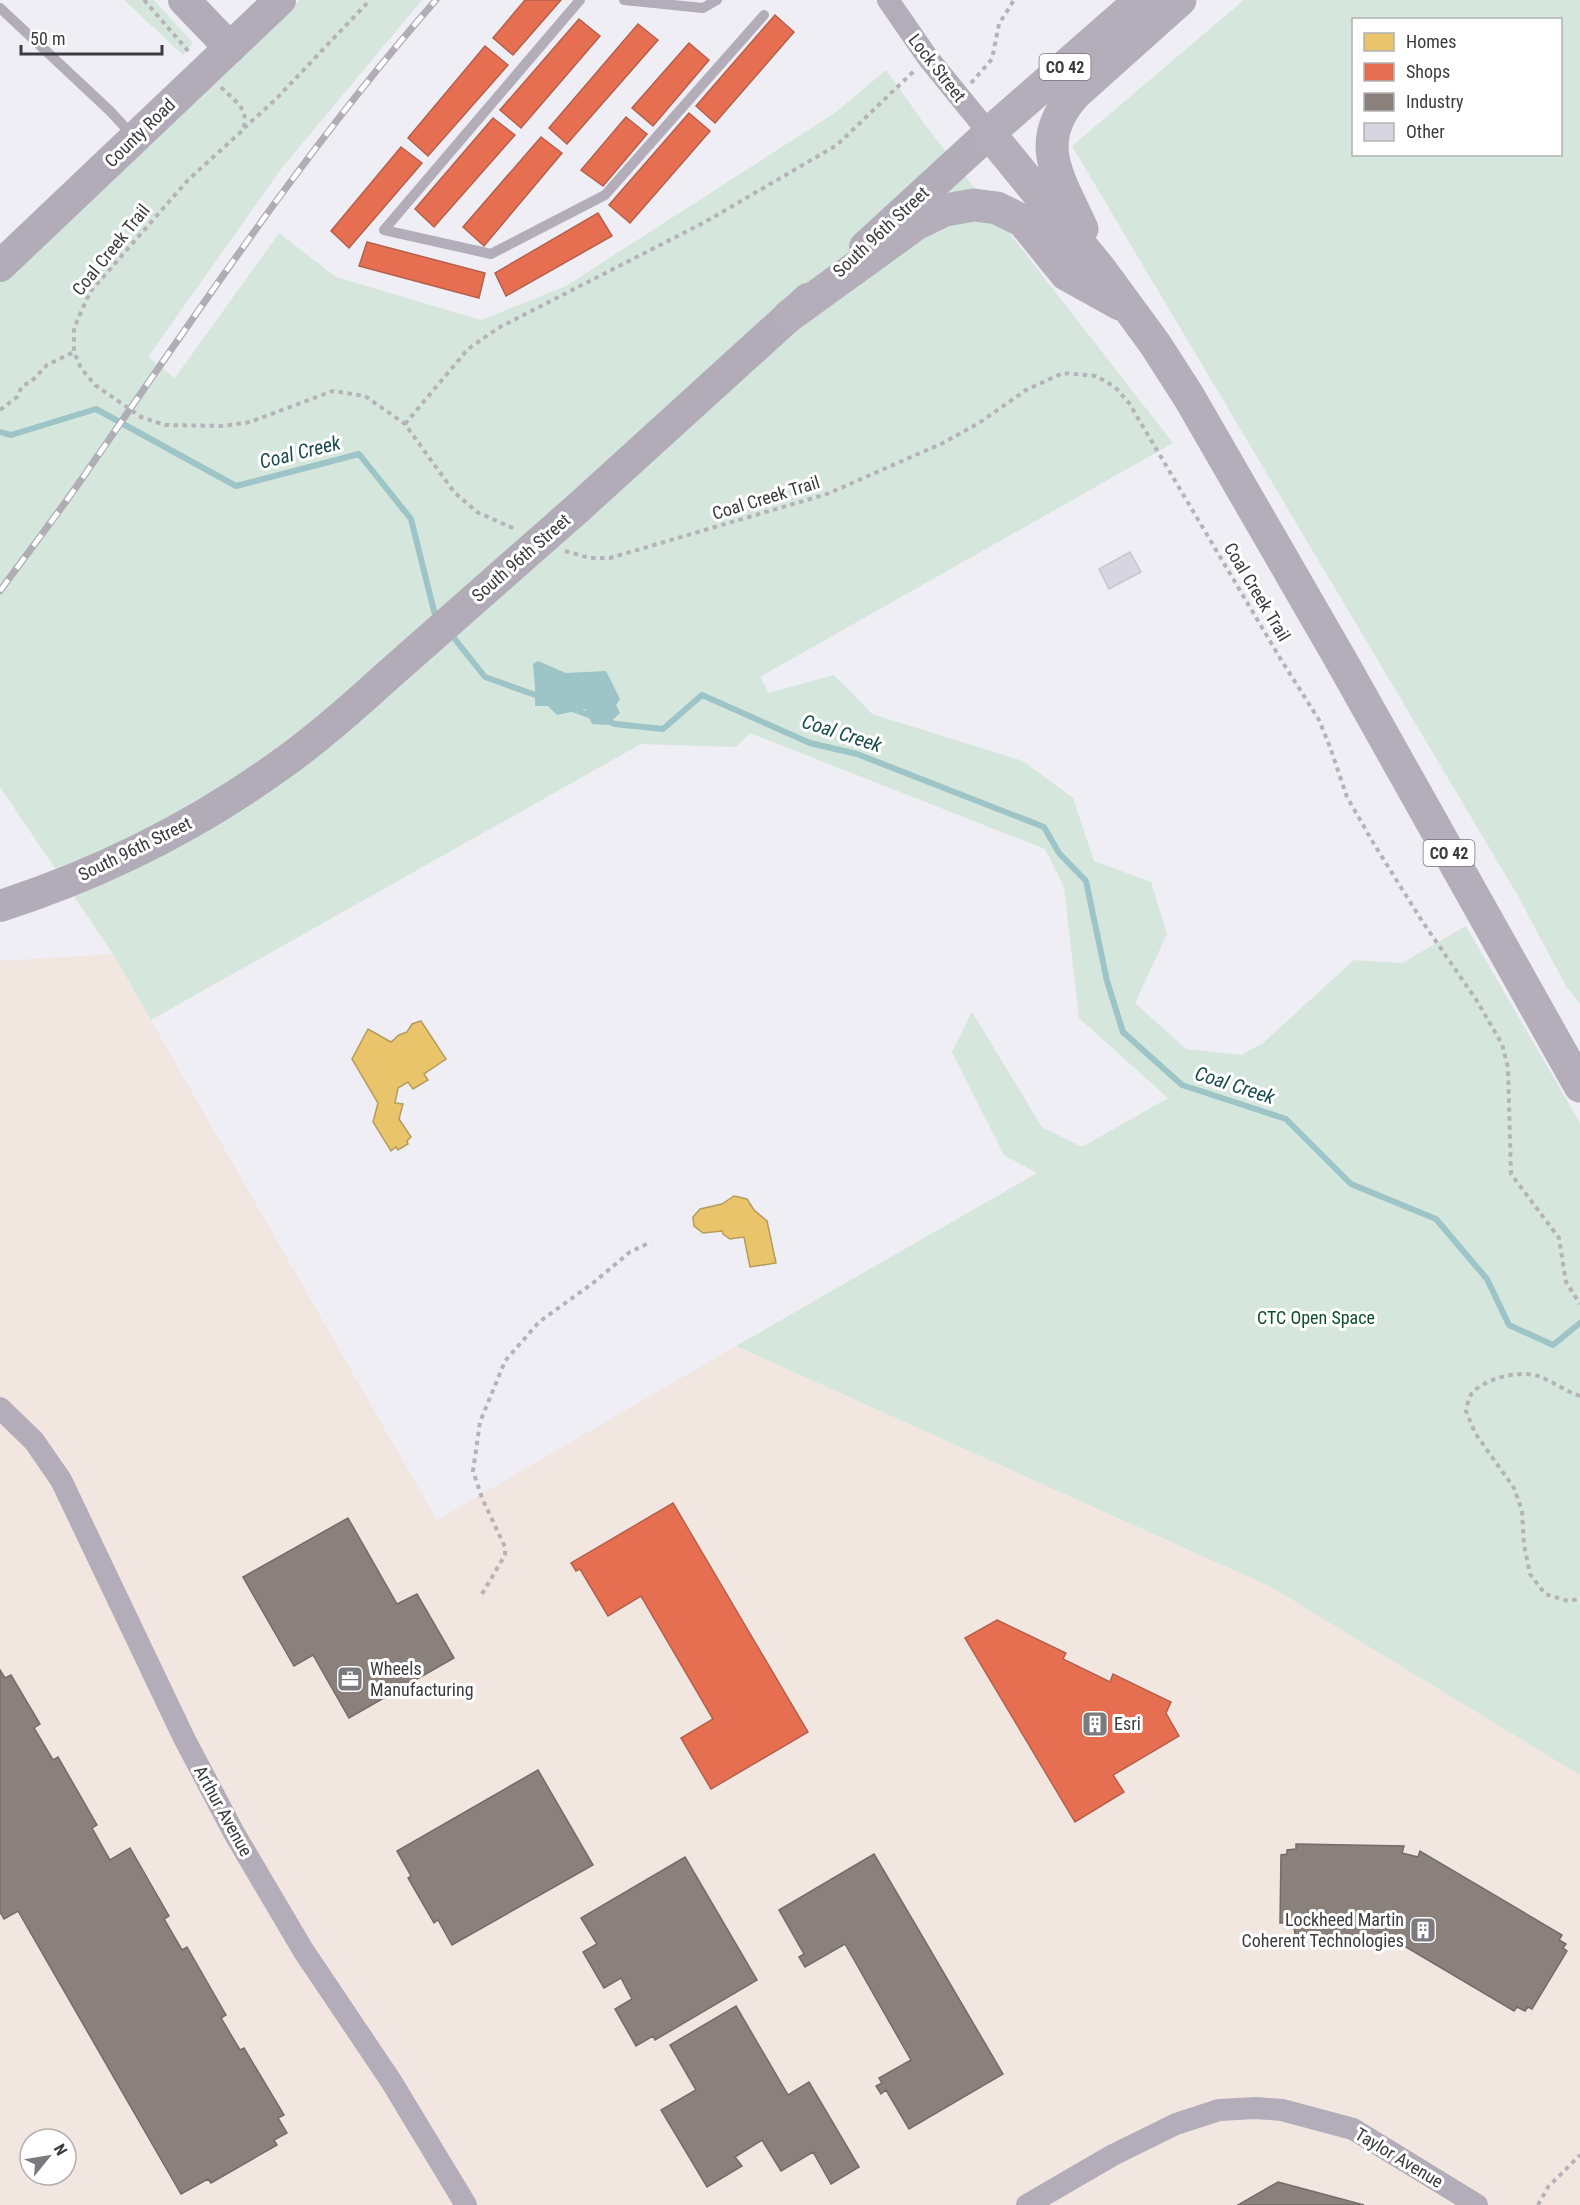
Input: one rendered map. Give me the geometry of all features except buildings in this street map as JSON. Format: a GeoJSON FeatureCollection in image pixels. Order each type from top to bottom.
{"type":"FeatureCollection","features":[{"type":"Feature","properties":{"kind":"main road"},"geometry":{"type":"LineString","coordinates":[[184,0],[230,48]]}},
{"type":"Feature","properties":{"kind":"main road","name":"County Road"},"geometry":{"type":"LineString","coordinates":[[0,266],[280,0]]}},
{"type":"Feature","properties":{"kind":"main road","name":"CO 42"},"geometry":{"type":"LineString","coordinates":[[1141,0],[989,133],[1100,269],[1172,371],[1233,472],[1580,1086]]}},
{"type":"Feature","properties":{"kind":"main road"},"geometry":{"type":"LineString","coordinates":[[1100,269],[1052,161],[1051,136],[1062,108],[1075,94],[1180,0]]}},
{"type":"Feature","properties":{"kind":"main road","name":"South 96th Street"},"geometry":{"type":"LineString","coordinates":[[0,906],[77,878],[184,826],[278,767],[332,725],[578,508],[989,133]]}},
{"type":"Feature","properties":{"kind":"main road"},"geometry":{"type":"LineString","coordinates":[[789,316],[916,224],[945,210],[974,205],[997,208],[1023,221],[1066,274],[1130,309]]}},
{"type":"Feature","properties":{"kind":"street","name":"Lock Street"},"geometry":{"type":"LineString","coordinates":[[888,0],[928,58],[989,133]]}},
{"type":"Feature","properties":{"kind":"street","name":"Arthur Avenue"},"geometry":{"type":"LineString","coordinates":[[0,1408],[34,1441],[60,1480],[184,1738],[234,1833],[303,1950],[391,2081],[466,2205]]}},
{"type":"Feature","properties":{"kind":"street","name":"Taylor Avenue"},"geometry":{"type":"LineString","coordinates":[[1027,2205],[1113,2155],[1176,2124],[1219,2110],[1256,2108],[1282,2110],[1353,2129],[1477,2205]]}},
{"type":"Feature","properties":{"kind":"lane"},"geometry":{"type":"LineString","coordinates":[[579,0],[384,230],[491,254],[605,195],[764,15]]}},
{"type":"Feature","properties":{"kind":"lane"},"geometry":{"type":"LineString","coordinates":[[624,0],[703,8],[717,0]]}},
{"type":"Feature","properties":{"kind":"lane"},"geometry":{"type":"LineString","coordinates":[[0,8],[110,111],[135,138]]}},
{"type":"Feature","properties":{"kind":"path"},"geometry":{"type":"LineString","coordinates":[[144,0],[194,60],[244,111],[246,119],[243,130]]}},
{"type":"Feature","properties":{"kind":"path","name":"Coal Creek Trail"},"geometry":{"type":"LineString","coordinates":[[74,352],[74,328],[90,292],[188,180],[275,100],[370,0]]}},
{"type":"Feature","properties":{"kind":"path"},"geometry":{"type":"LineString","coordinates":[[959,97],[992,59],[999,24],[1014,0]]}},
{"type":"Feature","properties":{"kind":"path"},"geometry":{"type":"LineString","coordinates":[[405,424],[468,349],[500,327],[705,222],[837,146],[928,58]]}},
{"type":"Feature","properties":{"kind":"path"},"geometry":{"type":"LineString","coordinates":[[0,410],[17,397],[22,386],[32,381],[47,365],[74,352],[81,368],[95,385],[141,417],[165,425],[222,426],[250,422],[333,392],[365,396],[405,424],[454,492],[477,512]]}},
{"type":"Feature","properties":{"kind":"path","name":"Coal Creek Trail"},"geometry":{"type":"LineString","coordinates":[[610,558],[827,494],[944,443],[979,423],[1026,390],[1063,373],[1096,376],[1115,387],[1129,403],[1319,720],[1347,797],[1374,844],[1422,921],[1478,1001],[1502,1044],[1508,1068],[1511,1174],[1559,1238],[1564,1275],[1572,1294],[1580,1304]]}},
{"type":"Feature","properties":{"kind":"path"},"geometry":{"type":"LineString","coordinates":[[482,1594],[506,1555],[505,1547],[482,1498],[473,1472],[480,1422],[505,1361],[539,1322],[630,1252],[651,1242]]}},
{"type":"Feature","properties":{"kind":"path"},"geometry":{"type":"LineString","coordinates":[[1580,1396],[1564,1391],[1537,1376],[1509,1375],[1493,1380],[1471,1394],[1466,1411],[1475,1433],[1514,1488],[1522,1511],[1524,1545],[1530,1574],[1545,1594],[1568,1601],[1580,1599]]}},
{"type":"Feature","properties":{"kind":"path"},"geometry":{"type":"LineString","coordinates":[[1538,2205],[1548,2187],[1580,2155]]}},
{"type":"Feature","properties":{"kind":"shaded area"},"geometry":{"type":"Polygon","coordinates":[[[113,954],[437,1520],[736,1346],[1271,1587],[1580,1775],[1580,2205],[0,2205],[0,961],[113,954]]]}},
{"type":"Feature","properties":{"kind":"green space"},"geometry":{"type":"Polygon","coordinates":[[[124,0],[154,0],[193,43],[183,55],[124,0]]]}},
{"type":"Feature","properties":{"kind":"green space","name":"CTC Open Space"},"geometry":{"type":"Polygon","coordinates":[[[300,0],[422,0],[281,169],[148,357],[175,378],[279,233],[336,277],[481,320],[566,286],[836,112],[886,70],[926,126],[1173,443],[760,677],[769,693],[834,675],[872,714],[1023,761],[1073,798],[1094,861],[1151,882],[1167,934],[1135,1003],[1186,1049],[1241,1055],[1263,1043],[1354,960],[1402,963],[1466,926],[1580,1123],[1580,1775],[1271,1587],[736,1346],[1037,1173],[1004,1155],[952,1052],[972,1012],[1042,1127],[1082,1147],[1168,1098],[1079,1018],[1064,887],[1045,849],[750,733],[736,747],[641,744],[151,1020],[113,954],[0,787],[0,283],[300,0]]]}},
{"type":"Feature","properties":{"kind":"green space"},"geometry":{"type":"Polygon","coordinates":[[[1244,0],[1580,0],[1580,1004],[1566,986],[1518,896],[1072,146],[1244,0]]]}},
{"type":"Feature","properties":{"kind":"water"},"geometry":{"type":"Polygon","coordinates":[[[538,661],[566,673],[606,671],[620,699],[616,705],[620,713],[607,725],[592,724],[585,709],[557,715],[548,706],[535,706],[533,664],[538,661]]]}},
{"type":"Feature","properties":{"kind":"waterway","name":"Coal Creek"},"geometry":{"type":"LineString","coordinates":[[0,432],[11,435],[96,409],[236,486],[359,454],[411,519],[435,615],[439,620]]}},
{"type":"Feature","properties":{"kind":"waterway","name":"Coal Creek"},"geometry":{"type":"LineString","coordinates":[[450,633],[485,677],[541,697]]}},
{"type":"Feature","properties":{"kind":"waterway","name":"Coal Creek"},"geometry":{"type":"LineString","coordinates":[[604,720],[615,724],[663,729],[702,695],[810,743],[857,754],[1044,827],[1059,853],[1086,881],[1107,981],[1123,1032],[1182,1085],[1286,1119],[1351,1184],[1436,1219],[1487,1279],[1509,1325],[1553,1345],[1580,1323]]}},
{"type":"Feature","properties":{"kind":"waterway","name":"Coal Creek"},"geometry":{"type":"LineString","coordinates":[[570,708],[594,717]]}},
{"type":"Feature","properties":{"kind":"railway"},"geometry":{"type":"LineString","coordinates":[[0,591],[298,171],[436,0]]}},
{"type":"Feature","properties":{"kind":"place","name":"Wheels Manufacturing"},"geometry":{"type":"Point","coordinates":[350,1679]}},
{"type":"Feature","properties":{"kind":"place","name":"Esri"},"geometry":{"type":"Point","coordinates":[1095,1724]}},
{"type":"Feature","properties":{"kind":"place","name":"Lockheed Martin Coherent Technologies"},"geometry":{"type":"Point","coordinates":[1423,1930]}}]}
